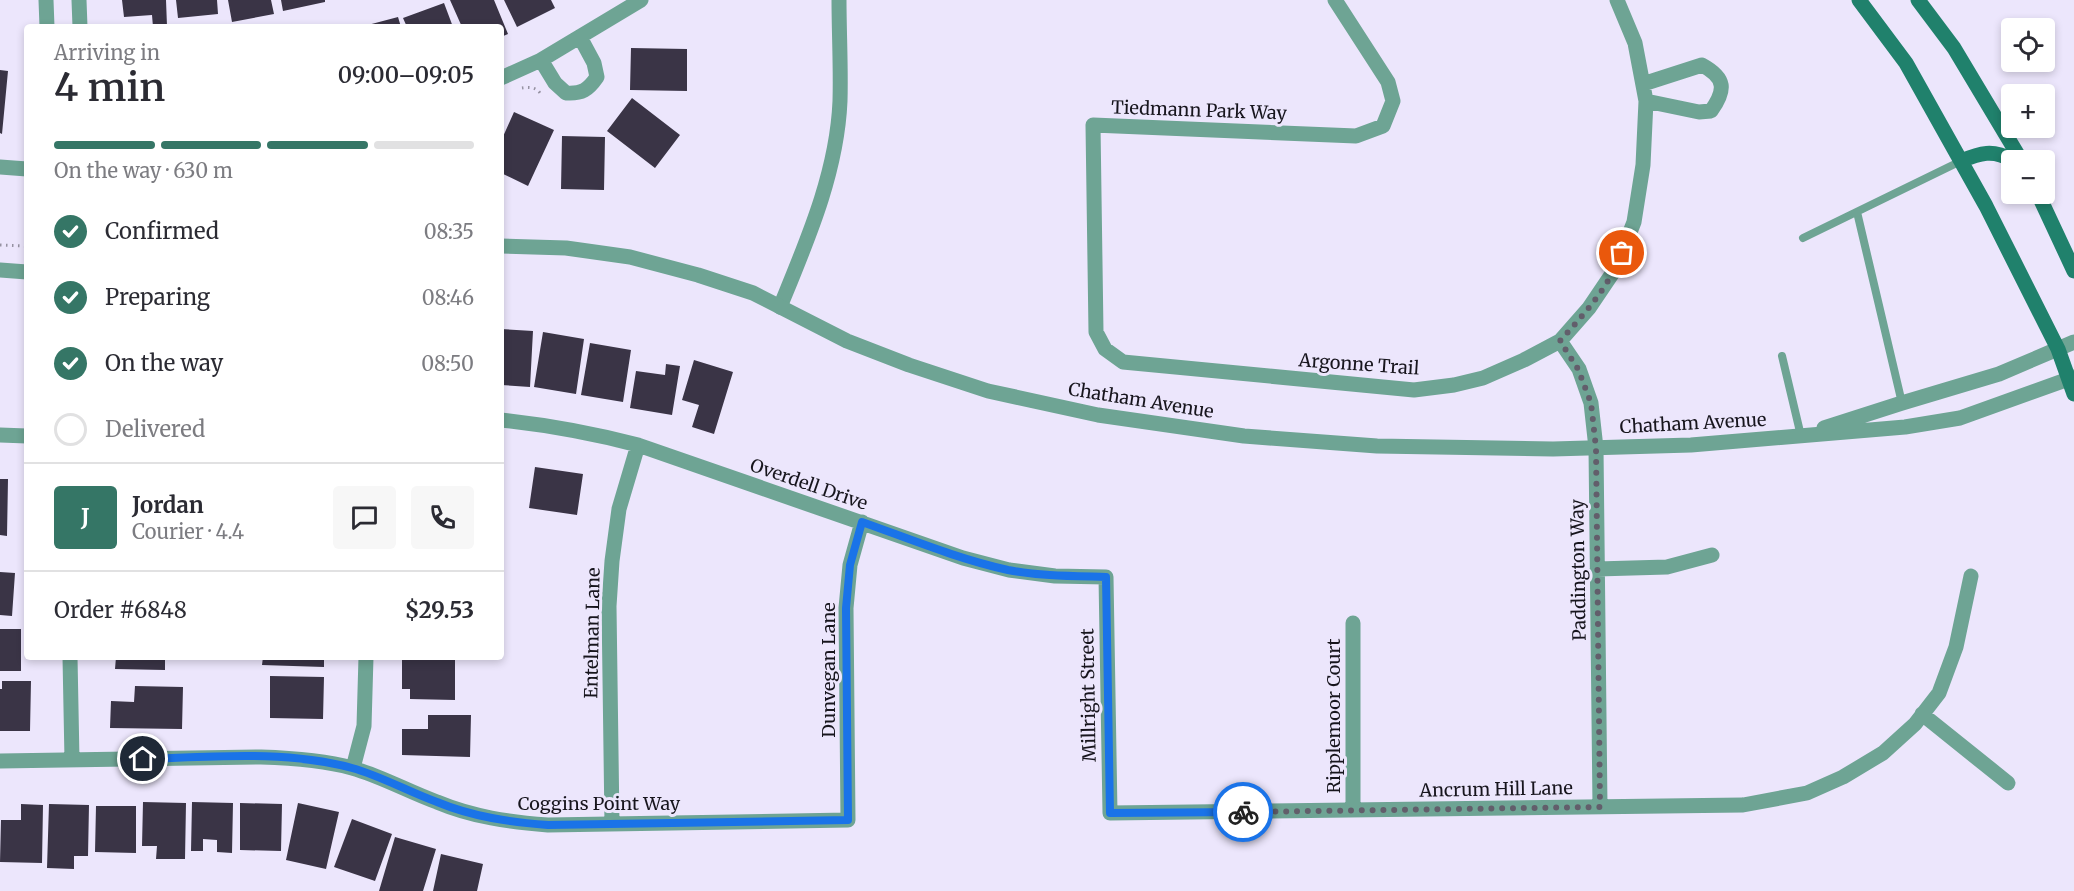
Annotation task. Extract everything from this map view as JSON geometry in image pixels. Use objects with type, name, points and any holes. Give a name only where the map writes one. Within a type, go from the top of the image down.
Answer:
[{"type":"main road","points":[[1859,0],[1906,63],[1961,160],[2058,349],[2071,378],[2074,394]]},
{"type":"main road","points":[[1918,0],[1954,48],[2015,150]]},
{"type":"main road","points":[[1961,160],[1980,153],[2001,156]]},
{"type":"main road","points":[[2043,204],[2074,271]]},
{"type":"street","points":[[46,0],[47,24]]},
{"type":"street","points":[[79,0],[80,24]]},
{"type":"street","points":[[504,77],[541,60],[641,0]]},
{"type":"street","points":[[780,307],[816,219],[831,160],[840,103],[839,0]]},
{"type":"street","name":"Tiedmann Park Way","points":[[1105,349],[1096,332],[1093,125],[1356,136],[1383,126],[1393,101],[1388,82],[1335,0]]},
{"type":"street","name":"Argonne Trail","points":[[1105,349],[1123,362],[1414,390],[1454,385],[1484,378],[1560,341],[1589,308],[1616,268],[1634,222],[1643,165],[1646,101],[1635,43],[1617,0]]},
{"type":"street","points":[[541,60],[555,83],[566,93],[580,94],[590,88],[597,77],[594,63],[580,37]]},
{"type":"street","points":[[1643,84],[1702,64],[1713,71],[1721,84],[1721,97],[1711,111],[1699,112],[1646,101]]},
{"type":"street","points":[[0,167],[24,169]]},
{"type":"street","name":"Chatham Avenue","points":[[504,246],[566,248],[630,257],[698,275],[753,293],[847,341],[988,392],[1098,415],[1244,436],[1377,446],[1596,448],[1690,445],[1905,428],[1960,418],[2071,378]]},
{"type":"street","points":[[0,270],[24,272]]},
{"type":"street","name":"Paddington Way","points":[[1560,341],[1578,369],[1591,403],[1596,448],[1600,807]]},
{"type":"street","name":"Chatham Avenue","points":[[1801,436],[1999,374],[2074,342]]},
{"type":"street","name":"Overdell Drive","points":[[504,420],[582,431],[638,445],[963,558],[1009,570],[1055,576],[1106,577]]},
{"type":"street","points":[[0,435],[24,436]]},
{"type":"street","name":"Entelman Lane","points":[[612,824],[609,606],[612,561],[619,509],[638,445]]},
{"type":"street","name":"Dunvegan Lane","points":[[848,820],[846,608],[850,565],[862,522]]},
{"type":"street","points":[[1597,569],[1667,567],[1712,555]]},
{"type":"street","name":"Ancrum Hill Lane","points":[[1110,813],[1743,805],[1806,793],[1843,777],[1883,753],[1915,724],[1939,693],[1956,647],[1971,576]]},
{"type":"street","name":"Millright Street","points":[[1106,577],[1110,813]]},
{"type":"street","name":"Ripplemoor Court","points":[[1353,622],[1353,810]]},
{"type":"street","points":[[70,660],[72,760]]},
{"type":"street","points":[[353,768],[364,726],[367,699],[366,660]]},
{"type":"street","points":[[1922,714],[2008,783]]},
{"type":"street","name":"Coggins Point Way","points":[[0,761],[261,757],[302,759],[353,768],[439,803],[479,816],[510,822],[548,825],[848,820]]},
{"type":"lane","points":[[1803,238],[1961,160]]},
{"type":"lane","points":[[1857,212],[1902,403]]},
{"type":"lane","points":[[1782,356],[1801,436]]},
{"type":"path","points":[[521,88],[529,87],[542,94],[555,83]]},
{"type":"path","points":[[0,245],[24,246]]},
{"type":"building","points":[[122,0],[166,0],[167,24],[153,24],[152,15],[124,17]]},
{"type":"building","points":[[176,0],[217,0],[218,14],[178,18]]},
{"type":"building","points":[[228,0],[271,0],[274,14],[232,22]]},
{"type":"building","points":[[281,0],[325,0],[325,2],[283,11]]},
{"type":"building","points":[[450,0],[494,0],[504,24],[461,24]]},
{"type":"building","points":[[504,0],[551,0],[555,8],[517,27]]},
{"type":"building","points":[[444,3],[452,24],[406,24],[403,18]]},
{"type":"building","points":[[398,17],[400,24],[372,24]]},
{"type":"building","points":[[504,24],[508,34],[504,36]]},
{"type":"building","points":[[631,48],[687,49],[687,91],[630,90]]},
{"type":"building","points":[[0,70],[8,71],[2,134],[0,133]]},
{"type":"building","points":[[632,98],[680,135],[655,168],[607,131]]},
{"type":"building","points":[[514,112],[554,130],[528,186],[504,174],[504,134]]},
{"type":"building","points":[[562,136],[605,137],[604,190],[561,189]]},
{"type":"building","points":[[504,329],[533,331],[530,387],[504,385]]},
{"type":"building","points":[[543,332],[584,339],[576,394],[534,387]]},
{"type":"building","points":[[590,343],[631,350],[623,402],[581,395]]},
{"type":"building","points":[[694,360],[733,372],[714,434],[692,427],[699,405],[682,400]]},
{"type":"building","points":[[666,364],[680,366],[672,415],[630,408],[636,371],[665,375]]},
{"type":"building","points":[[535,467],[583,474],[577,515],[529,508]]},
{"type":"building","points":[[0,479],[8,479],[7,536],[0,535]]},
{"type":"building","points":[[0,572],[15,573],[12,616],[0,615]]},
{"type":"building","points":[[0,629],[21,629],[21,671],[0,671]]},
{"type":"building","points":[[116,660],[165,660],[165,670],[115,669]]},
{"type":"building","points":[[263,660],[324,660],[324,667],[262,665]]},
{"type":"building","points":[[402,660],[455,660],[455,700],[410,699],[410,689],[402,689]]},
{"type":"building","points":[[270,676],[324,677],[323,719],[270,718]]},
{"type":"building","points":[[2,681],[31,681],[30,731],[0,731]]},
{"type":"building","points":[[135,686],[183,687],[182,729],[110,728],[111,701],[134,702]]},
{"type":"building","points":[[428,715],[471,715],[470,757],[402,755],[402,729],[428,729]]},
{"type":"building","points":[[143,802],[186,803],[185,859],[156,859],[157,846],[142,846]]},
{"type":"building","points":[[192,802],[233,803],[232,853],[217,852],[217,840],[203,839],[203,851],[191,851]]},
{"type":"building","points":[[240,803],[282,804],[281,851],[240,850]]},
{"type":"building","points":[[298,803],[339,812],[326,869],[286,860]]},
{"type":"building","points":[[21,804],[43,805],[42,863],[0,862],[1,820],[21,820]]},
{"type":"building","points":[[49,804],[89,805],[88,856],[74,856],[74,869],[47,868]]},
{"type":"building","points":[[96,806],[136,806],[136,853],[95,852]]},
{"type":"building","points":[[352,819],[392,834],[375,881],[334,867]]},
{"type":"building","points":[[395,837],[436,849],[423,891],[379,891]]},
{"type":"building","points":[[441,854],[483,864],[477,891],[433,891]]},
{"type":"way so far","points":[[1243,812],[1600,807],[1596,448],[1591,403],[1578,369],[1560,341],[1589,308],[1616,268],[1622,253]]},
{"type":"route","points":[[143,759],[261,757],[302,759],[353,768],[439,803],[479,816],[510,822],[548,825],[848,820],[846,608],[850,565],[862,522],[963,558],[1009,570],[1055,576],[1106,577],[1110,813],[1243,812]]}]
